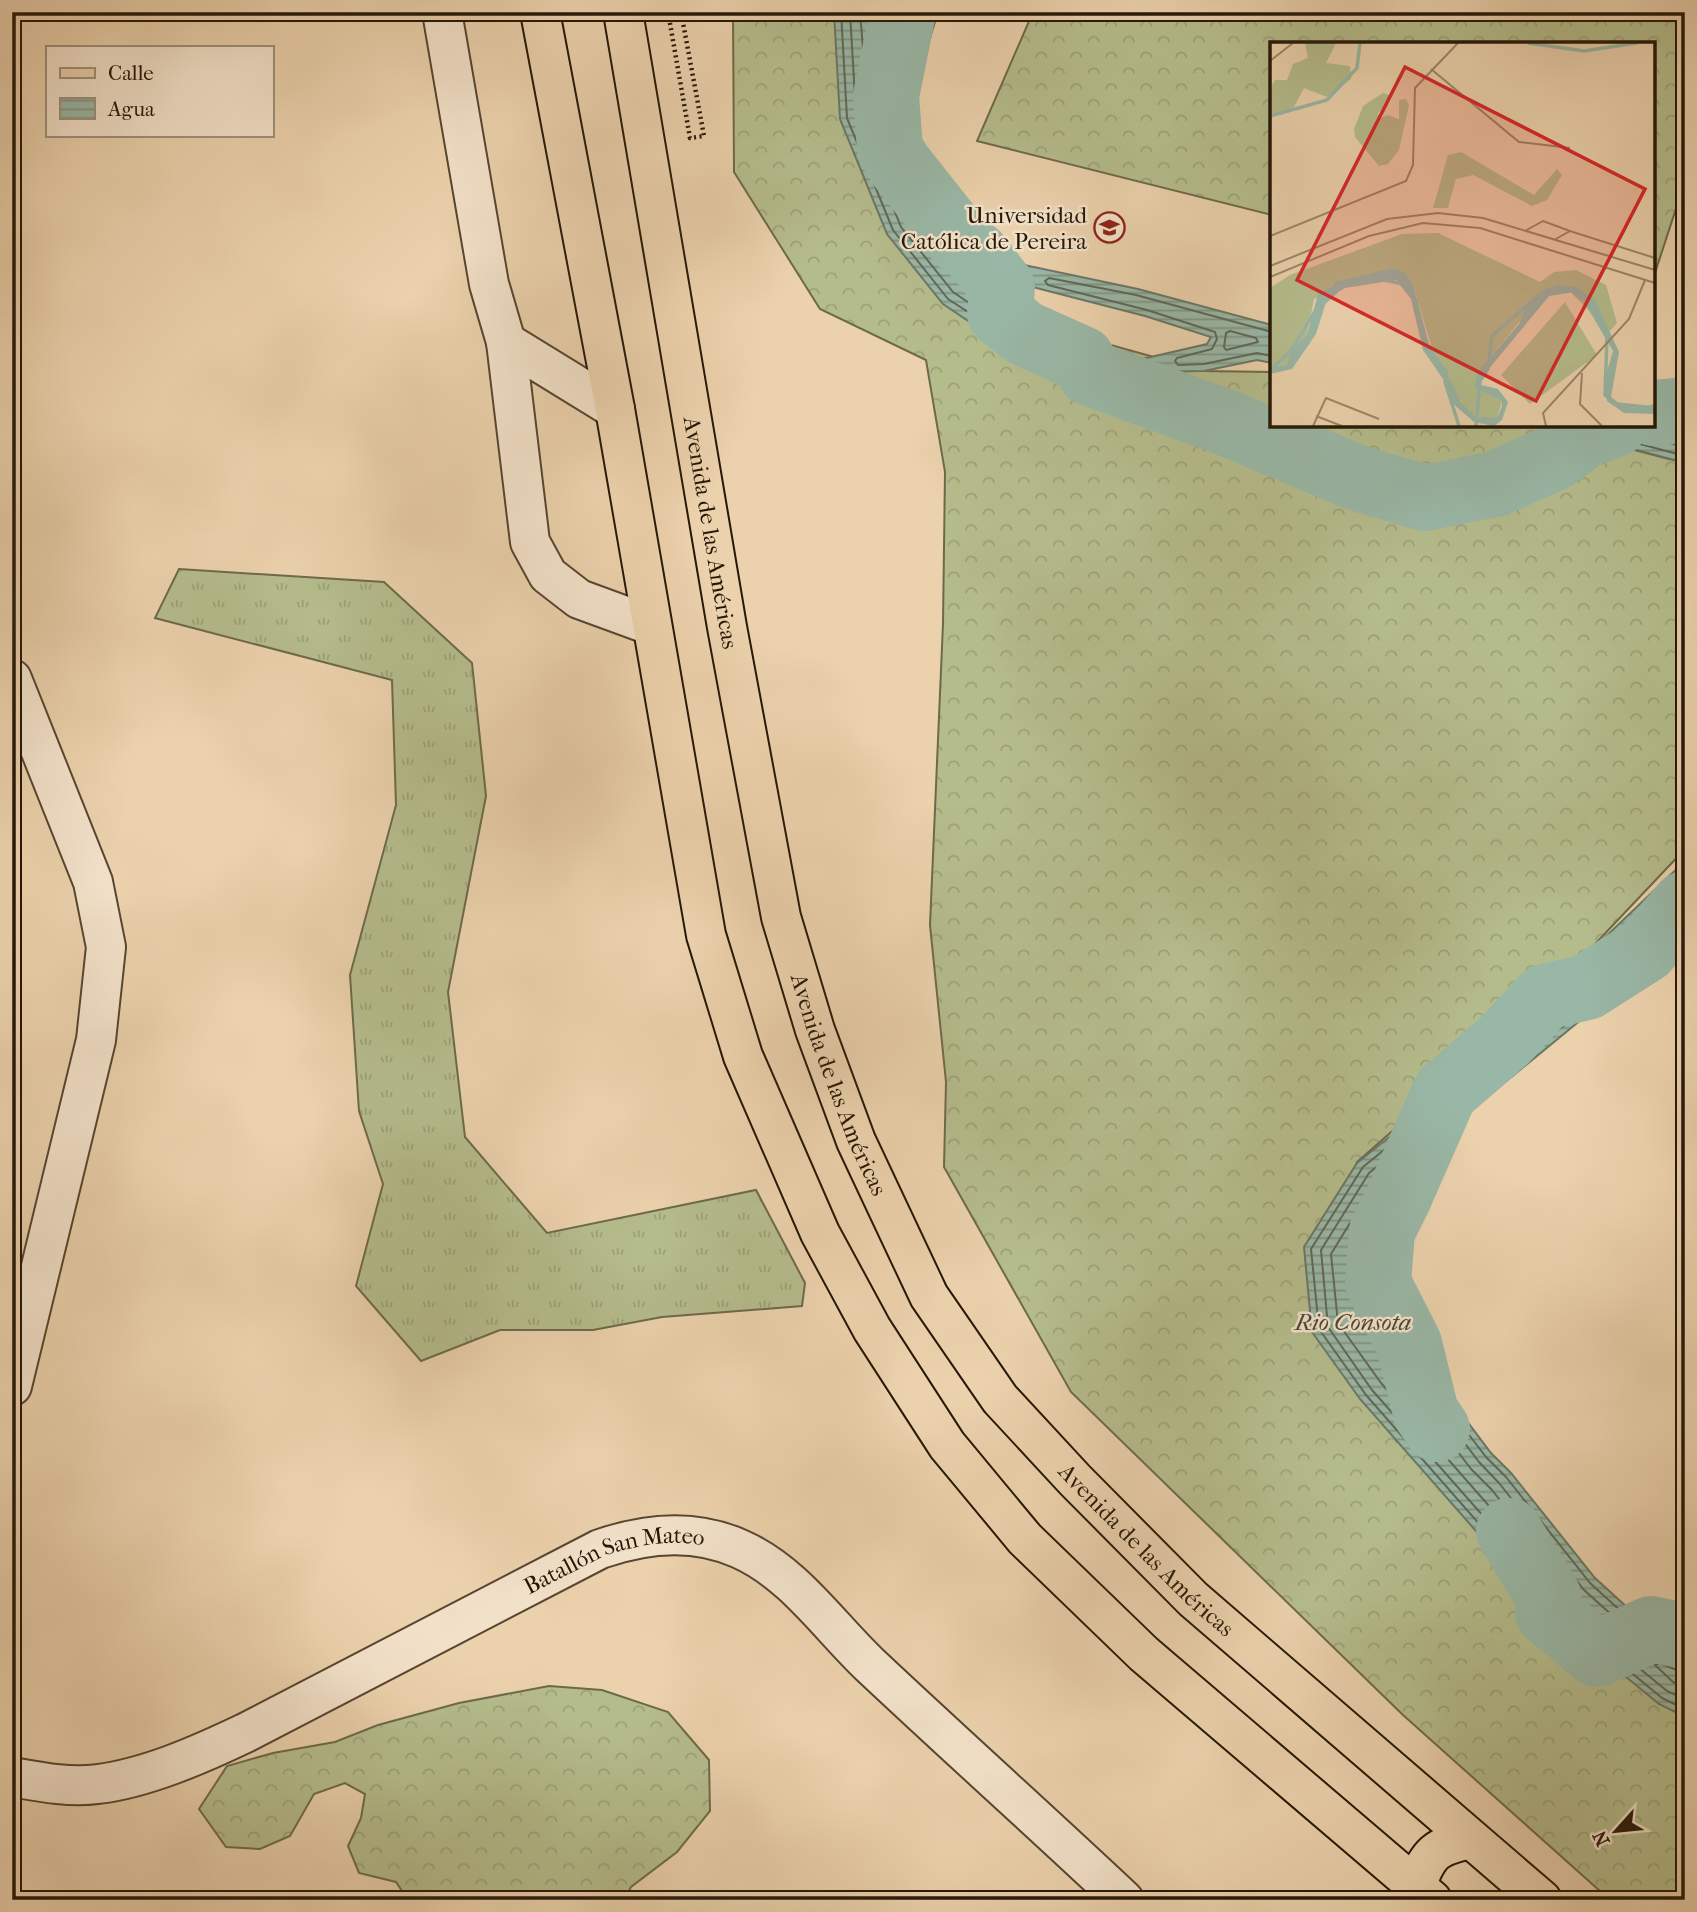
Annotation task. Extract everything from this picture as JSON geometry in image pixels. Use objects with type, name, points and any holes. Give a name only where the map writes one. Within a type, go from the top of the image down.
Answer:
[{"type":"main road","points":[[540,12],[615,409],[650,625],[706,935],[743,1056],[820,1233],[872,1329],[947,1445],[1025,1539],[1144,1654],[1424,1893]]},
{"type":"main road","name":"Avenida de las Américas","points":[[623,12],[727,627],[781,917],[815,1030],[856,1141],[929,1296],[1000,1399],[1075,1480],[1193,1599],[1542,1900]]},
{"type":"main road","points":[[1424,1893],[1425,1861],[1440,1848],[1470,1839]]},
{"type":"lane","points":[[442,12],[489,284],[506,342],[530,542],[548,575],[579,599],[650,625]]},
{"type":"lane","points":[[506,342],[615,409]]},
{"type":"lane","points":[[12,679],[93,881],[106,947],[96,1040],[12,1386]]},
{"type":"lane","name":"Batallón San Mateo","points":[[12,1777],[38,1782],[98,1784],[174,1763],[210,1750],[600,1549],[646,1536],[694,1535],[741,1549],[783,1576],[881,1676],[1124,1900]]},
{"type":"path","points":[[668,12],[690,138],[704,136],[681,12]]},
{"type":"green space","points":[[733,12],[938,12],[877,209],[1000,314],[1204,371],[1270,372],[1270,427],[1546,427],[1669,459],[1685,460],[1685,849],[1545,997],[1357,1162],[1312,1332],[1685,1696],[1685,1900],[1610,1900],[1403,1715],[1071,1392],[944,1167],[946,1082],[930,925],[943,624],[945,472],[926,360],[820,309],[734,172]]},
{"type":"green space","points":[[1033,12],[1678,12],[1685,15],[1685,181],[1655,273],[1655,42],[1270,42],[1270,214],[977,141]]},
{"type":"green space","points":[[179,569],[384,582],[472,663],[486,796],[448,992],[465,1137],[547,1233],[756,1190],[805,1283],[802,1306],[662,1317],[593,1330],[500,1330],[421,1361],[356,1286],[383,1184],[359,1111],[350,975],[396,805],[392,680],[155,618]]},
{"type":"green space","points":[[549,1686],[602,1690],[668,1712],[709,1760],[710,1811],[677,1852],[631,1887],[624,1900],[408,1900],[396,1882],[359,1873],[348,1846],[361,1818],[365,1794],[345,1783],[314,1794],[290,1836],[260,1849],[226,1847],[199,1809],[227,1766],[273,1753],[335,1742],[378,1725],[459,1703]]},
{"type":"water","points":[[834,12],[919,12],[901,30],[886,96],[890,149],[960,241],[977,255],[1138,289],[1270,324],[1270,363],[1257,360],[1204,371],[1090,373],[1013,351],[943,304],[887,234],[840,119]],"holes":[[[1021,284],[1145,316],[1211,337],[1207,344],[1129,362],[1082,359],[1024,333],[1000,314],[994,292],[1002,287]]]},
{"type":"water","points":[[1655,415],[1685,420],[1685,463],[1550,427],[1655,427]]},
{"type":"water","name":"Rio Consota","points":[[1685,861],[1685,940],[1657,967],[1582,1019],[1453,1125],[1398,1199],[1382,1230],[1379,1283],[1409,1344],[1491,1453],[1511,1473],[1595,1578],[1651,1629],[1685,1646],[1685,1717],[1659,1704],[1548,1613],[1360,1399],[1312,1332],[1304,1247],[1357,1163],[1505,1040],[1579,962]]},
{"type":"waterway","points":[[903,12],[886,96],[890,149],[960,241],[977,255],[1002,287],[1000,314],[1024,333],[1082,359],[1090,373],[1227,423],[1357,478],[1425,498],[1495,484],[1554,458],[1583,436],[1608,427]]},
{"type":"waterway","points":[[1655,413],[1685,410]]},
{"type":"waterway","points":[[1437,1429],[1426,1413],[1409,1344],[1378,1283],[1382,1231],[1445,1092],[1505,1040],[1545,997],[1587,987],[1645,950],[1685,904]]},
{"type":"waterway","points":[[1509,1531],[1548,1596],[1548,1613],[1597,1654],[1651,1629],[1685,1636]]},
{"type":"place","name":"Universidad Católica de Pereira","points":[[1110,228]]}]
